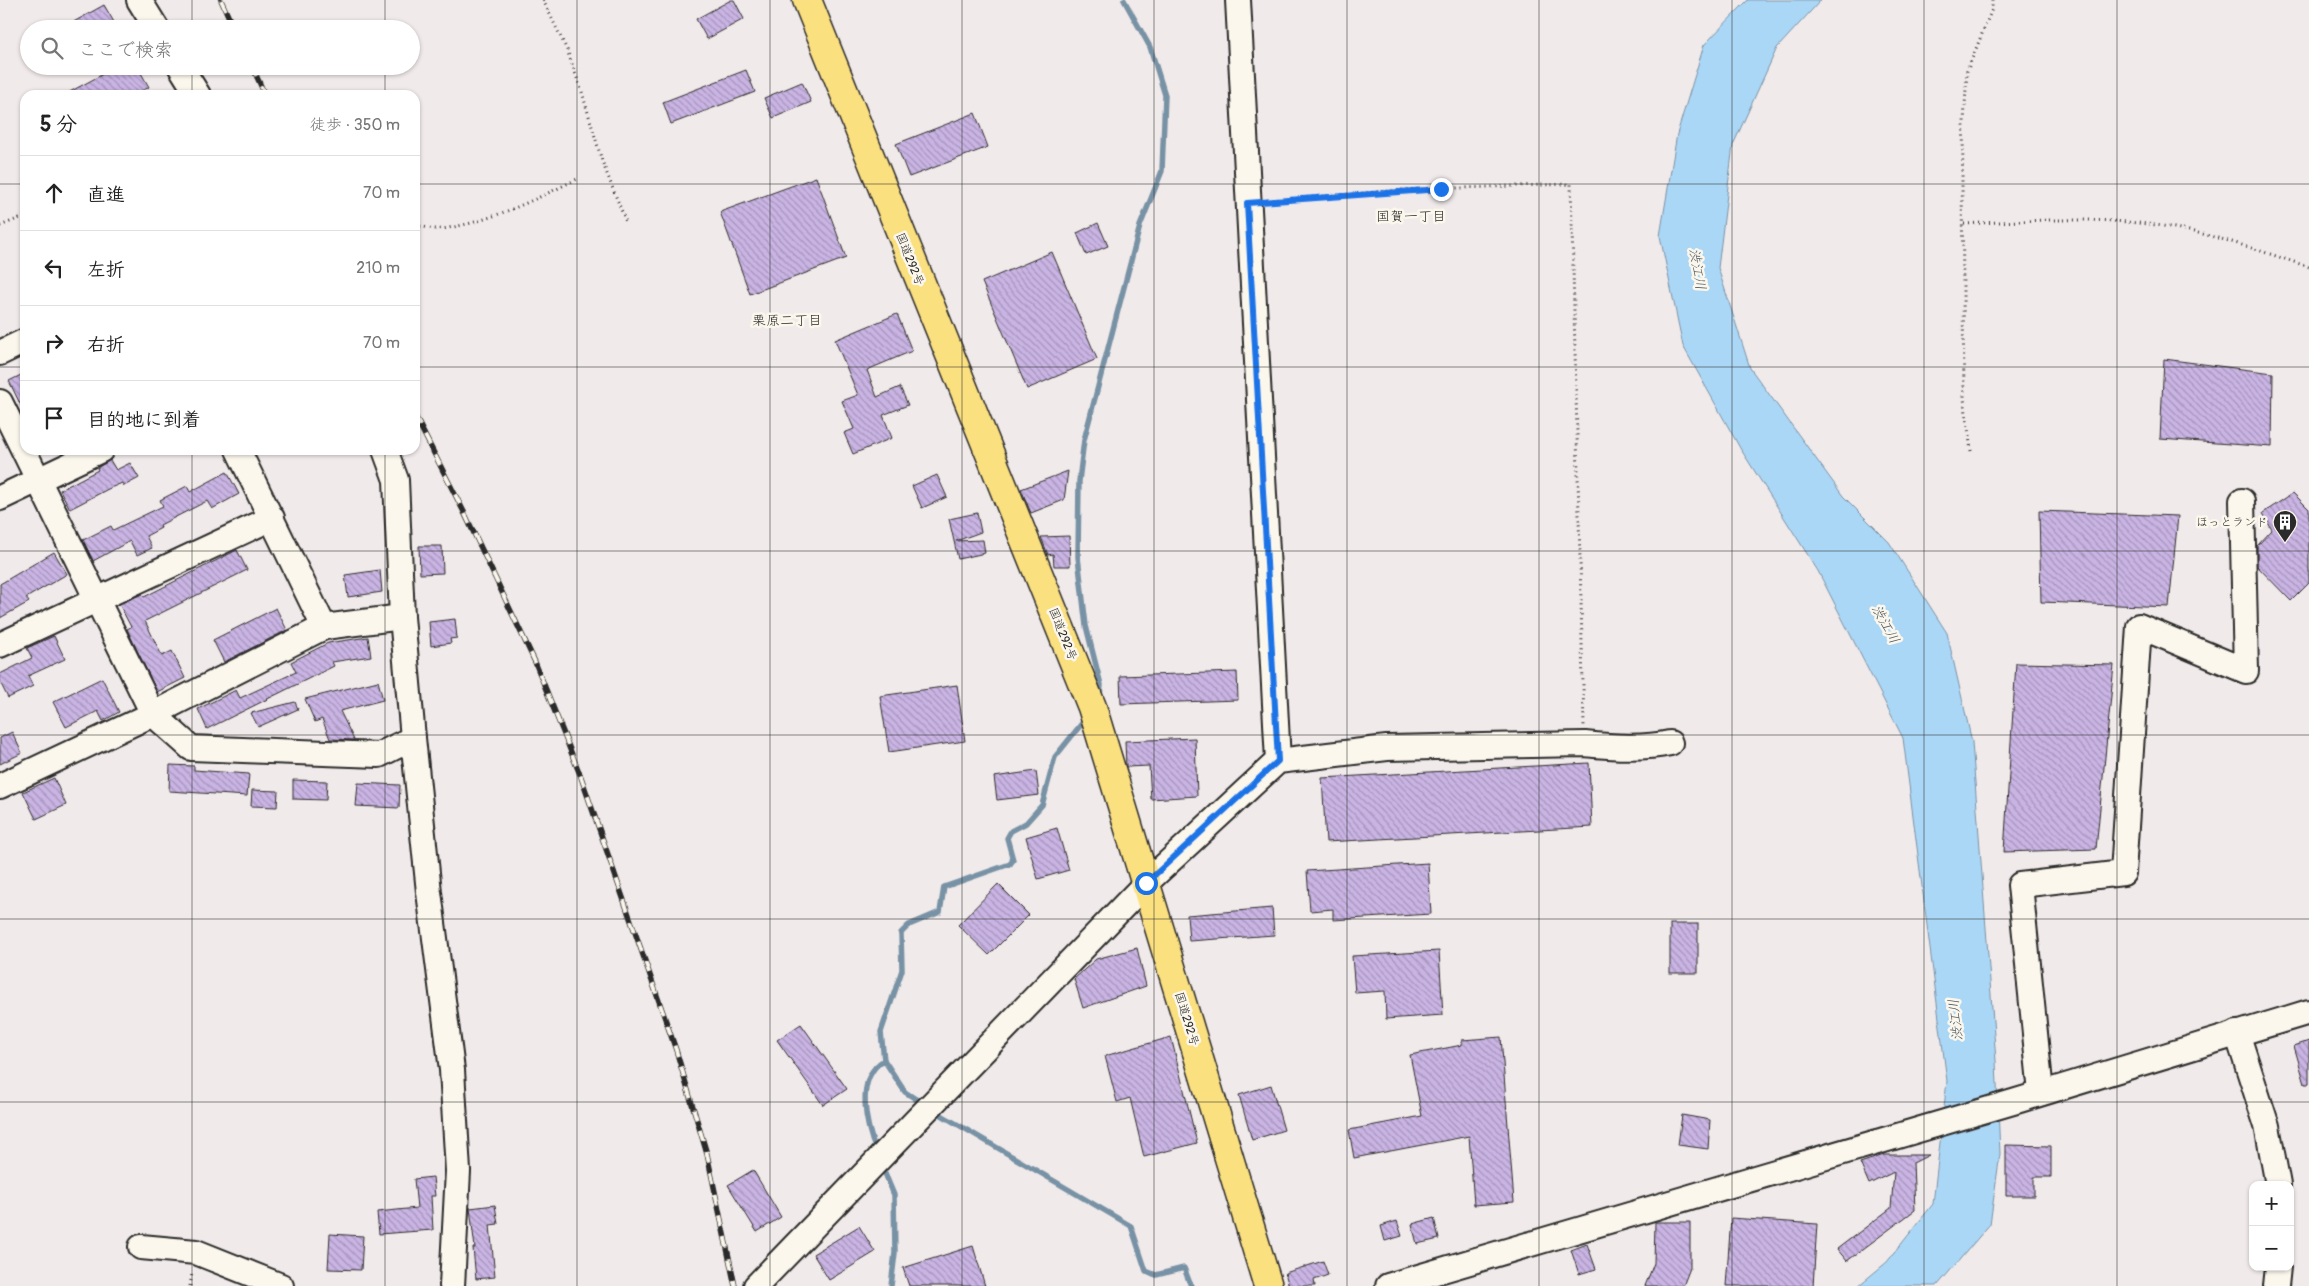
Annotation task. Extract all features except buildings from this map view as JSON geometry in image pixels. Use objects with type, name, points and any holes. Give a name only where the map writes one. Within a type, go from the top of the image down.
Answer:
[{"type":"highway","name":"国道292号","points":[[807,0],[1092,707],[1268,1286]]},
{"type":"street","points":[[139,0],[151,20]]},
{"type":"street","points":[[1238,0],[1247,203],[1278,761]]},
{"type":"street","points":[[186,75],[195,90]]},
{"type":"street","points":[[0,353],[20,343]]},
{"type":"street","points":[[0,402],[20,444]]},
{"type":"street","points":[[25,455],[153,714],[192,748],[379,755],[413,738]]},
{"type":"street","points":[[0,498],[90,455]]},
{"type":"street","points":[[240,455],[324,627]]},
{"type":"street","points":[[386,455],[396,480],[402,617],[413,738],[429,892],[452,1070],[458,1171],[452,1286]]},
{"type":"street","points":[[2041,1093],[2020,885],[2123,873],[2139,626],[2246,670],[2242,501]]},
{"type":"street","points":[[0,645],[272,518]]},
{"type":"street","points":[[0,786],[153,714],[324,627],[402,617]]},
{"type":"street","points":[[756,1286],[1146,883],[1278,761],[1387,748],[1584,744],[1659,746],[1670,743]]},
{"type":"street","points":[[1388,1286],[2013,1102],[2309,1012]]},
{"type":"street","points":[[2237,1033],[2267,1126],[2277,1181]]},
{"type":"street","points":[[141,1248],[196,1252],[281,1286]]},
{"type":"street","points":[[2276,1286],[2278,1271]]},
{"type":"path","points":[[543,0],[567,50],[582,92],[602,161],[626,222]]},
{"type":"path","points":[[1971,451],[1964,398],[1964,224],[1962,178],[1967,71],[1992,9],[1992,0]]},
{"type":"path","points":[[420,227],[439,229],[477,222],[538,198],[577,179]]},
{"type":"path","points":[[1247,203],[1404,190],[1571,184],[1584,744]]},
{"type":"path","points":[[0,226],[20,218]]},
{"type":"path","points":[[1964,224],[2051,218],[2092,219],[2170,228],[2239,245],[2309,267]]},
{"type":"water","name":"渋江川","points":[[1748,0],[1821,0],[1777,48],[1733,145],[1718,268],[1750,368],[1843,496],[1889,542],[1947,633],[1972,742],[1996,1061],[2000,1154],[1990,1224],[1937,1286],[1858,1286],[1887,1262],[1933,1204],[1947,1081],[1903,738],[1818,571],[1740,448],[1683,346],[1660,236],[1677,134],[1704,45]]},
{"type":"waterway","points":[[1100,697],[1101,685],[1086,626],[1078,557],[1079,481],[1084,440],[1140,226],[1162,171],[1165,95],[1150,47],[1124,0]]},
{"type":"waterway","points":[[925,1105],[905,1092],[884,1060],[881,1032],[902,970],[901,933],[909,925],[940,912],[944,887],[1010,864],[1013,860],[1007,838],[1011,831],[1026,823],[1042,805],[1055,757],[1087,717]]},
{"type":"waterway","points":[[877,1153],[869,1130],[865,1103],[869,1078],[875,1068],[884,1060]]},
{"type":"waterway","points":[[933,1110],[1131,1226],[1146,1271],[1156,1275],[1184,1268],[1191,1286]]},
{"type":"waterway","points":[[882,1166],[894,1195],[895,1253],[891,1286]]},
{"type":"railway","points":[[221,0],[230,20]]},
{"type":"railway","points":[[256,75],[263,90]]},
{"type":"railway","points":[[420,426],[464,512],[535,662],[581,777],[676,1050],[707,1154],[735,1286]]},
{"type":"place","name":"ほっとランド","points":[[2285,543]]},
{"type":"district","name":"国賀一丁目","points":[[1411,216]]},
{"type":"district","name":"栗原二丁目","points":[[787,320]]},
{"type":"route","points":[[1146,883],[1278,761],[1247,203],[1404,190],[1441,189]]}]
